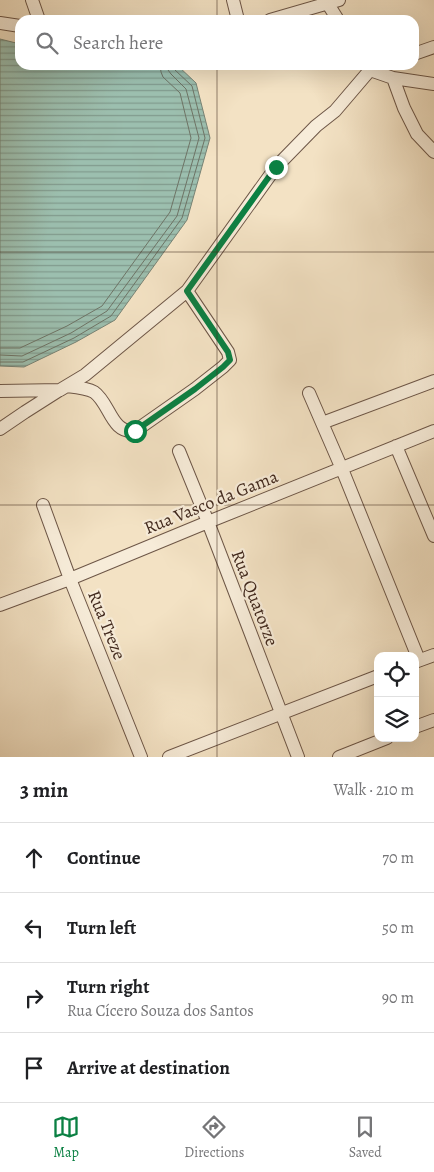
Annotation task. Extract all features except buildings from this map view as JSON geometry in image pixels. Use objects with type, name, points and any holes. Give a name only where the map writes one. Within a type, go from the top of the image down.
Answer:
[{"type":"street","points":[[32,0],[37,15]]},
{"type":"street","points":[[233,0],[237,15]]},
{"type":"street","points":[[286,15],[331,1],[336,15]]},
{"type":"street","points":[[0,23],[15,25]]},
{"type":"street","points":[[419,52],[434,47]]},
{"type":"street","points":[[0,429],[85,375],[187,291],[276,167],[316,126],[334,111],[366,70]]},
{"type":"street","points":[[375,70],[393,78],[434,84]]},
{"type":"street","points":[[393,78],[404,108],[417,134],[434,152]]},
{"type":"street","points":[[0,391],[64,388],[90,390],[100,397],[116,424],[128,432],[135,431],[195,389],[230,360],[230,356],[187,291]]},
{"type":"street","points":[[322,423],[434,380]]},
{"type":"street","points":[[309,393],[342,469],[413,652]]},
{"type":"street","name":"Rua Vasco da Gama","points":[[0,605],[70,579],[434,431]]},
{"type":"street","points":[[396,446],[434,536]]},
{"type":"street","name":"Rua Quatorze","points":[[179,451],[298,757]]},
{"type":"street","name":"Rua Treze","points":[[43,505],[70,579],[141,757]]},
{"type":"street","points":[[419,660],[434,654]]},
{"type":"street","points":[[169,757],[374,678]]},
{"type":"street","points":[[419,726],[434,720]]},
{"type":"street","points":[[339,757],[377,742]]},
{"type":"water","points":[[0,39],[15,43],[15,70],[182,70],[196,83],[210,138],[187,220],[115,320],[76,342],[24,367],[0,366]]},
{"type":"route","points":[[135,431],[195,389],[230,360],[228,352],[187,291],[276,167]]}]
